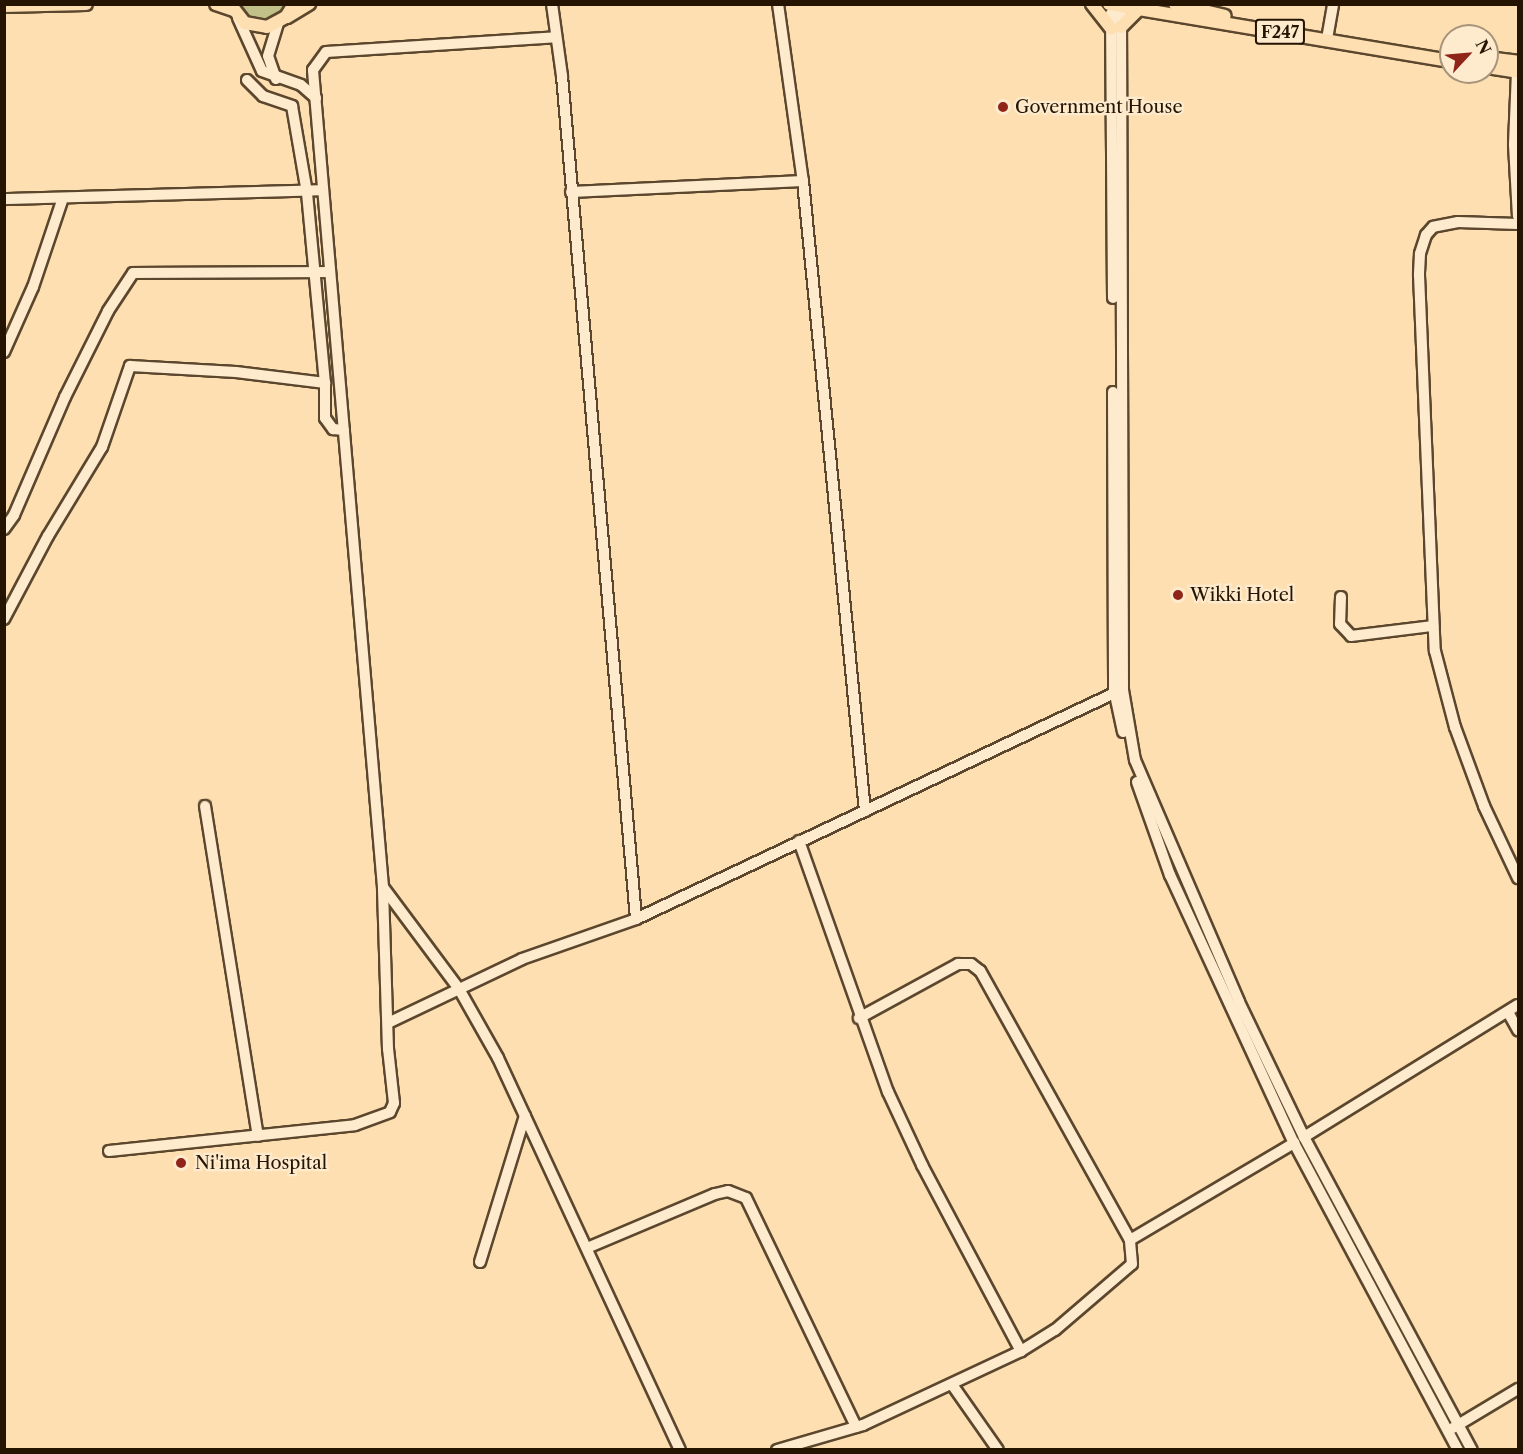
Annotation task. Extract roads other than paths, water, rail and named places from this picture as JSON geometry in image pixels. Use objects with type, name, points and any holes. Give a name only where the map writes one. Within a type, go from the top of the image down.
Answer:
[{"type":"main road","points":[[4,6],[86,4]]},
{"type":"main road","points":[[216,4],[233,10],[256,27],[282,21],[309,4]]},
{"type":"main road","points":[[282,21],[294,4]]},
{"type":"main road","points":[[1092,4],[1116,28],[1139,9]]},
{"type":"main road","name":"F247","points":[[1175,4],[1327,39],[1439,53]]},
{"type":"main road","name":"F247","points":[[1115,5],[1439,59]]},
{"type":"main road","points":[[1499,62],[1518,68]]},
{"type":"main road","points":[[1499,67],[1518,68]]},
{"type":"street","points":[[552,4],[572,192],[636,919]]},
{"type":"street","points":[[778,4],[803,181],[865,811]]},
{"type":"street","points":[[1327,39],[1333,4]]},
{"type":"street","points":[[1115,5],[1111,14],[1116,28],[1119,690],[1127,756],[1170,875],[1294,1143],[1458,1449]]},
{"type":"street","points":[[233,10],[262,71],[276,79],[302,85],[316,98]]},
{"type":"street","points":[[276,79],[268,56],[282,21]]},
{"type":"street","points":[[109,1151],[355,1125],[390,1112],[396,1088],[388,1048],[390,1022],[383,887],[313,70],[326,52],[556,37]]},
{"type":"street","points":[[1518,68],[1514,165],[1518,216]]},
{"type":"street","points":[[247,80],[262,96],[292,106],[307,193],[325,383],[325,418],[333,429],[344,430]]},
{"type":"street","points":[[572,192],[803,181]]},
{"type":"street","points":[[4,199],[307,193],[323,190]]},
{"type":"street","points":[[4,352],[33,287],[63,198]]},
{"type":"street","points":[[1518,224],[1442,223],[1426,235],[1420,254],[1433,626],[1442,688],[1484,806],[1518,878]]},
{"type":"street","points":[[4,529],[108,311],[133,273],[313,274],[330,272]]},
{"type":"street","points":[[4,619],[48,536],[102,447],[130,366],[236,372],[325,383]]},
{"type":"street","points":[[1341,597],[1340,624],[1352,636],[1433,626]]},
{"type":"street","points":[[390,1022],[522,959],[636,919],[1119,690]]},
{"type":"street","points":[[1119,690],[1140,774],[1239,1002],[1304,1137],[1472,1449]]},
{"type":"street","points":[[205,806],[258,1136]]},
{"type":"street","points":[[799,842],[859,1018],[922,1165],[1021,1351]]},
{"type":"street","points":[[383,887],[459,988],[525,1116],[680,1449]]},
{"type":"street","points":[[777,1449],[856,1427],[953,1386],[1021,1351],[1055,1330],[1132,1264],[1130,1240],[980,971],[971,964],[958,964],[859,1018]]},
{"type":"street","points":[[1304,1137],[1518,1005]]},
{"type":"street","points":[[1508,1012],[1518,1030]]},
{"type":"street","points":[[480,1262],[525,1116]]},
{"type":"street","points":[[1130,1240],[1294,1143]]},
{"type":"street","points":[[587,1248],[715,1194],[728,1191],[746,1198],[856,1427]]},
{"type":"street","points":[[953,1386],[998,1449]]},
{"type":"street","points":[[1448,1431],[1518,1389]]},
{"type":"place","name":"Government House","points":[[1003,107]]},
{"type":"place","name":"Wikki Hotel","points":[[1178,595]]},
{"type":"place","name":"Ni'ima Hospital","points":[[181,1163]]}]
